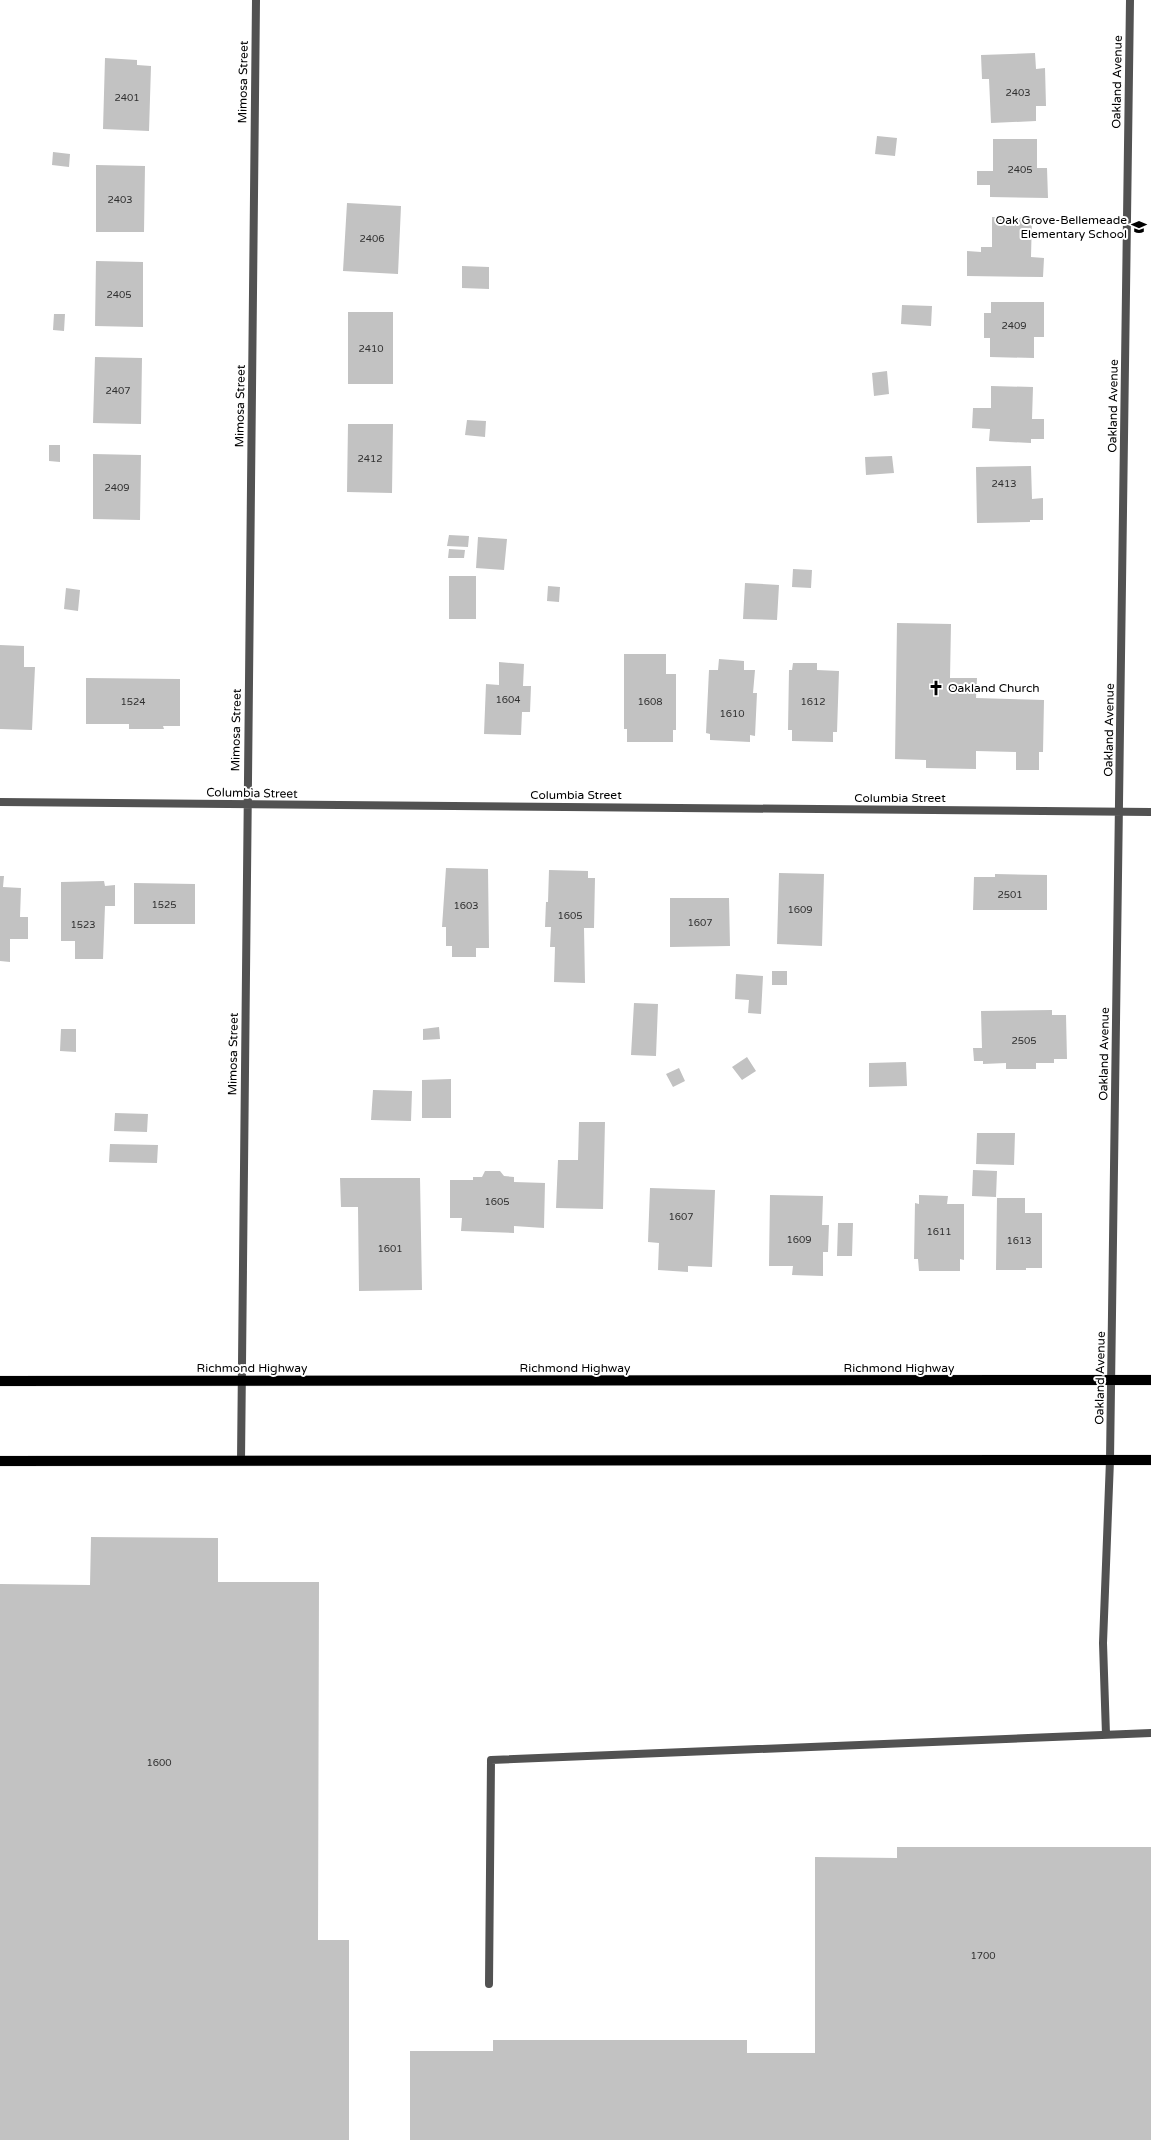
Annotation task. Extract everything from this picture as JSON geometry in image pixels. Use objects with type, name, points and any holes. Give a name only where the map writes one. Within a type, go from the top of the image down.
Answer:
[{"type":"main road","name":"Richmond Highway","points":[[0,1381],[1151,1380]]},
{"type":"main road","points":[[0,1461],[1151,1460]]},
{"type":"street","name":"Mimosa Street","points":[[241,1461],[256,0]]},
{"type":"street","name":"Oakland Avenue","points":[[1106,1735],[1102,1643],[1112,1380],[1130,0]]},
{"type":"street","name":"Columbia Street","points":[[0,802],[1151,812]]},
{"type":"street","points":[[489,1984],[491,1760],[1151,1733]]},
{"type":"building","points":[[1035,53],[1036,69],[1045,68],[1046,106],[1036,106],[1036,121],[991,123],[989,79],[982,79],[981,55]]},
{"type":"building","points":[[105,58],[137,60],[137,65],[151,66],[149,131],[103,129]]},
{"type":"building","points":[[877,136],[897,138],[895,156],[875,154]]},
{"type":"building","points":[[993,139],[1037,139],[1037,168],[1047,168],[1048,198],[990,197],[990,185],[977,185],[977,171],[993,171]]},
{"type":"building","points":[[53,152],[70,154],[69,167],[52,165]]},
{"type":"building","points":[[96,165],[145,166],[144,232],[96,232]]},
{"type":"building","points":[[347,203],[401,206],[398,274],[343,271]]},
{"type":"building","points":[[992,217],[1032,218],[1031,257],[1044,258],[1043,277],[967,276],[967,251],[981,252],[981,247],[992,247]]},
{"type":"building","points":[[96,261],[143,262],[143,327],[95,326]]},
{"type":"building","points":[[462,266],[489,267],[489,289],[462,288]]},
{"type":"building","points":[[991,302],[1044,302],[1044,337],[1034,337],[1034,358],[990,357],[990,338],[984,338],[984,313],[991,313]]},
{"type":"building","points":[[902,305],[932,306],[931,326],[901,324]]},
{"type":"building","points":[[348,312],[393,312],[393,384],[348,384]]},
{"type":"building","points":[[54,314],[65,314],[64,331],[53,330]]},
{"type":"building","points":[[95,357],[142,358],[141,424],[93,423]]},
{"type":"building","points":[[887,371],[889,394],[874,396],[872,373]]},
{"type":"building","points":[[991,386],[1033,387],[1032,419],[1044,419],[1044,439],[1031,439],[1031,443],[989,441],[990,429],[972,428],[973,408],[991,408]]},
{"type":"building","points":[[467,420],[486,421],[485,437],[465,435]]},
{"type":"building","points":[[348,424],[393,424],[392,493],[347,492]]},
{"type":"building","points":[[49,445],[60,445],[60,462],[49,461]]},
{"type":"building","points":[[93,454],[141,455],[140,520],[93,519]]},
{"type":"building","points":[[892,456],[894,473],[866,475],[865,457]]},
{"type":"building","points":[[1031,466],[1032,499],[1043,498],[1043,520],[1030,520],[1030,522],[977,523],[976,467]]},
{"type":"building","points":[[449,535],[469,536],[468,547],[447,546]]},
{"type":"building","points":[[478,537],[507,539],[504,570],[476,568]]},
{"type":"building","points":[[449,549],[465,550],[464,558],[448,558]]},
{"type":"building","points":[[793,569],[812,570],[811,588],[792,587]]},
{"type":"building","points":[[449,576],[476,576],[476,619],[449,619]]},
{"type":"building","points":[[745,583],[779,585],[777,620],[743,619]]},
{"type":"building","points":[[548,586],[560,587],[559,602],[547,601]]},
{"type":"building","points":[[66,588],[80,590],[78,611],[64,609]]},
{"type":"building","name":"Oakland Church","points":[[897,623],[951,624],[950,678],[977,678],[976,698],[1044,700],[1043,752],[1039,752],[1039,770],[1016,770],[1016,752],[976,751],[976,769],[926,768],[926,760],[895,759]]},
{"type":"building","points":[[0,645],[24,646],[24,667],[35,667],[32,730],[0,729]]},
{"type":"building","points":[[624,654],[666,654],[666,674],[676,674],[676,730],[673,730],[673,742],[627,742],[627,729],[624,729]]},
{"type":"building","points":[[719,659],[744,661],[744,670],[755,670],[753,693],[757,693],[755,736],[750,735],[750,742],[710,740],[710,734],[706,733],[709,670],[718,670]]},
{"type":"building","points":[[499,662],[524,664],[523,686],[531,686],[530,712],[522,712],[521,735],[484,734],[486,684],[499,685]]},
{"type":"building","points":[[793,663],[817,663],[817,670],[839,671],[837,732],[833,732],[833,742],[792,741],[792,730],[788,730],[789,670],[792,670]]},
{"type":"building","points":[[86,678],[180,679],[180,726],[163,726],[164,729],[129,729],[129,724],[86,724]]},
{"type":"building","points":[[446,868],[488,869],[489,948],[476,948],[476,957],[452,957],[452,946],[446,946],[446,927],[442,927]]},
{"type":"building","points":[[549,870],[588,871],[588,878],[595,878],[594,928],[584,928],[585,983],[554,982],[555,947],[550,947],[551,927],[545,927],[546,902],[548,902]]},
{"type":"building","points":[[779,873],[824,874],[822,946],[777,944]]},
{"type":"building","points":[[995,874],[1047,875],[1047,910],[973,910],[974,877],[995,877]]},
{"type":"building","points":[[0,876],[4,876],[3,887],[21,888],[20,917],[28,917],[28,939],[10,939],[10,962],[0,961]]},
{"type":"building","points":[[104,881],[105,886],[115,885],[115,906],[105,906],[103,959],[75,959],[75,941],[61,941],[61,882]]},
{"type":"building","points":[[134,883],[195,884],[195,924],[134,924]]},
{"type":"building","points":[[670,898],[729,898],[730,946],[670,947]]},
{"type":"building","points":[[772,971],[787,971],[787,985],[772,985]]},
{"type":"building","points":[[736,974],[763,976],[761,1014],[748,1013],[749,1000],[735,999]]},
{"type":"building","points":[[634,1003],[658,1004],[656,1056],[631,1055]]},
{"type":"building","points":[[1052,1010],[1052,1015],[1066,1015],[1067,1059],[1054,1059],[1054,1063],[1036,1063],[1036,1069],[1006,1069],[1006,1063],[983,1064],[983,1061],[974,1061],[973,1048],[982,1048],[981,1011]]},
{"type":"building","points":[[439,1027],[440,1039],[423,1040],[423,1029]]},
{"type":"building","points":[[61,1029],[76,1029],[76,1052],[60,1051]]},
{"type":"building","points":[[747,1057],[756,1071],[742,1080],[732,1067]]},
{"type":"building","points":[[906,1062],[907,1086],[869,1087],[869,1063]]},
{"type":"building","points":[[679,1068],[685,1081],[673,1087],[666,1074]]},
{"type":"building","points":[[451,1079],[451,1118],[422,1118],[422,1080]]},
{"type":"building","points":[[373,1090],[412,1091],[411,1121],[371,1120]]},
{"type":"building","points":[[115,1113],[148,1114],[147,1132],[114,1131]]},
{"type":"building","points":[[579,1122],[605,1122],[603,1209],[556,1208],[558,1160],[578,1160]]},
{"type":"building","points":[[977,1133],[1015,1133],[1014,1165],[976,1164]]},
{"type":"building","points":[[110,1144],[158,1145],[157,1163],[109,1162]]},
{"type":"building","points":[[973,1170],[997,1171],[996,1197],[972,1196]]},
{"type":"building","points":[[485,1171],[500,1171],[504,1176],[514,1177],[514,1182],[545,1183],[544,1228],[514,1226],[514,1233],[461,1231],[462,1218],[450,1218],[450,1180],[473,1180],[473,1177],[482,1177]]},
{"type":"building","points":[[340,1178],[420,1178],[422,1290],[359,1291],[358,1207],[341,1207]]},
{"type":"building","points":[[650,1188],[715,1190],[712,1267],[688,1266],[688,1272],[658,1270],[659,1243],[648,1242]]},
{"type":"building","points":[[770,1195],[823,1196],[822,1225],[829,1225],[828,1252],[823,1252],[823,1276],[792,1275],[793,1266],[769,1266]]},
{"type":"building","points":[[919,1195],[948,1196],[947,1204],[964,1204],[964,1260],[960,1259],[960,1271],[919,1271],[918,1259],[914,1259],[915,1203],[919,1204]]},
{"type":"building","points":[[997,1198],[1025,1198],[1025,1213],[1042,1213],[1042,1268],[1026,1268],[1026,1270],[996,1270]]},
{"type":"building","points":[[838,1223],[853,1223],[852,1256],[837,1256]]},
{"type":"building","points":[[91,1537],[218,1538],[218,1582],[319,1582],[318,1940],[349,1940],[349,2140],[0,2140],[0,1584],[90,1585]]},
{"type":"building","points":[[897,1847],[1151,1847],[1151,2140],[410,2140],[410,2051],[493,2051],[493,2040],[747,2040],[747,2053],[815,2053],[815,1857],[897,1858]]},
{"type":"place","name":"Oak Grove-Bellemeade Elementary School","points":[[1139,227]]},
{"type":"place","name":"Oakland Church","points":[[936,688]]}]
